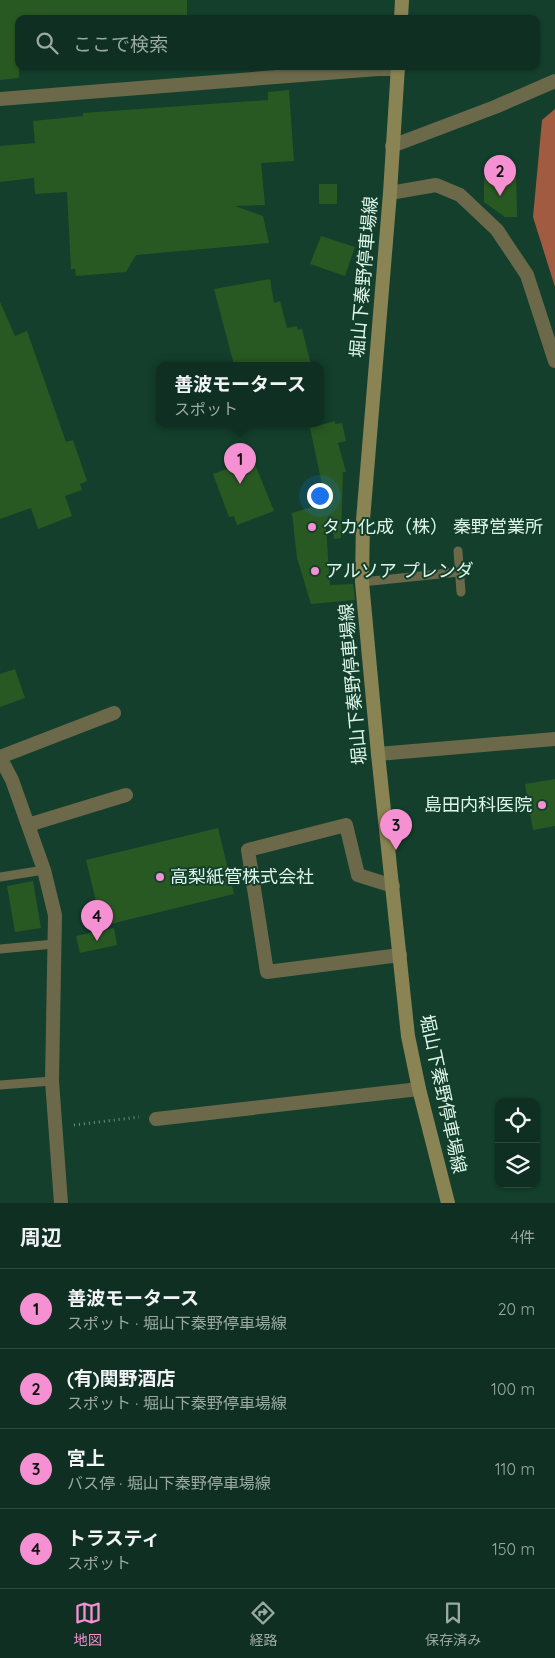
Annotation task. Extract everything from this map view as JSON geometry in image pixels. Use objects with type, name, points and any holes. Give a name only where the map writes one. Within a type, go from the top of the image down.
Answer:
[{"type":"main road","points":[[401,15],[402,0]]},
{"type":"main road","name":"堀山下秦野停車場線","points":[[398,70],[390,193],[363,520],[362,582],[408,1036],[419,1089],[448,1203]]},
{"type":"street","points":[[0,99],[356,70]]},
{"type":"street","points":[[392,146],[495,107],[555,81]]},
{"type":"street","points":[[390,193],[436,184],[460,195],[497,230],[527,275],[555,361]]},
{"type":"street","points":[[61,1203],[52,1080],[55,915],[44,870],[12,780],[0,758],[114,713]]},
{"type":"street","points":[[378,754],[555,738]]},
{"type":"street","points":[[28,825],[126,795]]},
{"type":"street","points":[[392,886],[358,875],[346,825],[248,850],[267,972],[400,955]]},
{"type":"street","points":[[151,1118],[419,1089]]},
{"type":"lane","points":[[458,551],[461,592]]},
{"type":"lane","points":[[362,582],[459,572]]},
{"type":"lane","points":[[0,876],[44,870]]},
{"type":"lane","points":[[0,949],[54,944]]},
{"type":"lane","points":[[0,1085],[52,1080]]},
{"type":"path","points":[[56,1127],[151,1118]]},
{"type":"shaded area","points":[[555,109],[555,287],[533,217],[542,120]]},
{"type":"building","points":[[0,0],[187,0],[187,15],[15,15],[15,70],[19,70],[19,78],[0,80]]},
{"type":"building","points":[[289,90],[294,161],[261,163],[265,205],[235,206],[263,216],[269,243],[136,255],[126,272],[76,276],[75,269],[71,269],[67,192],[35,194],[34,178],[0,182],[0,146],[35,143],[33,121],[83,116],[83,113],[268,100],[268,92]]},
{"type":"building","points":[[503,165],[516,165],[517,217],[505,217],[484,202],[484,177]]},
{"type":"building","points":[[319,184],[337,184],[337,204],[319,204]]},
{"type":"building","points":[[321,236],[355,247],[345,276],[310,264]]},
{"type":"building","points":[[270,279],[274,303],[280,301],[287,328],[297,326],[298,330],[302,329],[310,362],[233,362],[214,289]]},
{"type":"building","points":[[0,302],[15,336],[27,331],[66,442],[73,440],[87,481],[80,484],[82,490],[65,496],[72,516],[38,529],[31,508],[0,519]]},
{"type":"building","points":[[335,421],[335,424],[342,423],[346,441],[338,443],[346,472],[343,472],[341,538],[334,539],[332,527],[326,528],[330,585],[353,584],[355,600],[311,604],[297,558],[292,513],[326,503],[310,428],[324,427],[324,424]]},
{"type":"building","points":[[253,459],[274,511],[237,525],[234,516],[229,517],[213,474]]},
{"type":"building","points":[[15,669],[25,698],[0,707],[0,674]]},
{"type":"building","name":"島田内科医院","points":[[555,779],[555,826],[533,830],[525,784]]},
{"type":"building","name":"高梨紙管株式会社","points":[[218,828],[234,894],[102,926],[86,860]]},
{"type":"building","points":[[33,881],[41,928],[15,932],[7,886]]},
{"type":"building","points":[[114,928],[117,945],[80,953],[76,936]]},
{"type":"place","name":"(有)関野酒店","points":[[500,196]]},
{"type":"place","name":"善波モータース","points":[[240,484]]},
{"type":"place","name":"タカ化成（株） 秦野営業所","points":[[312,527]]},
{"type":"place","name":"アルソア プレンダ","points":[[315,571]]},
{"type":"place","name":"島田内科医院","points":[[542,805]]},
{"type":"place","name":"宮上","points":[[396,850]]},
{"type":"place","name":"高梨紙管株式会社","points":[[160,877]]},
{"type":"place","name":"トラスティ","points":[[97,941]]}]
